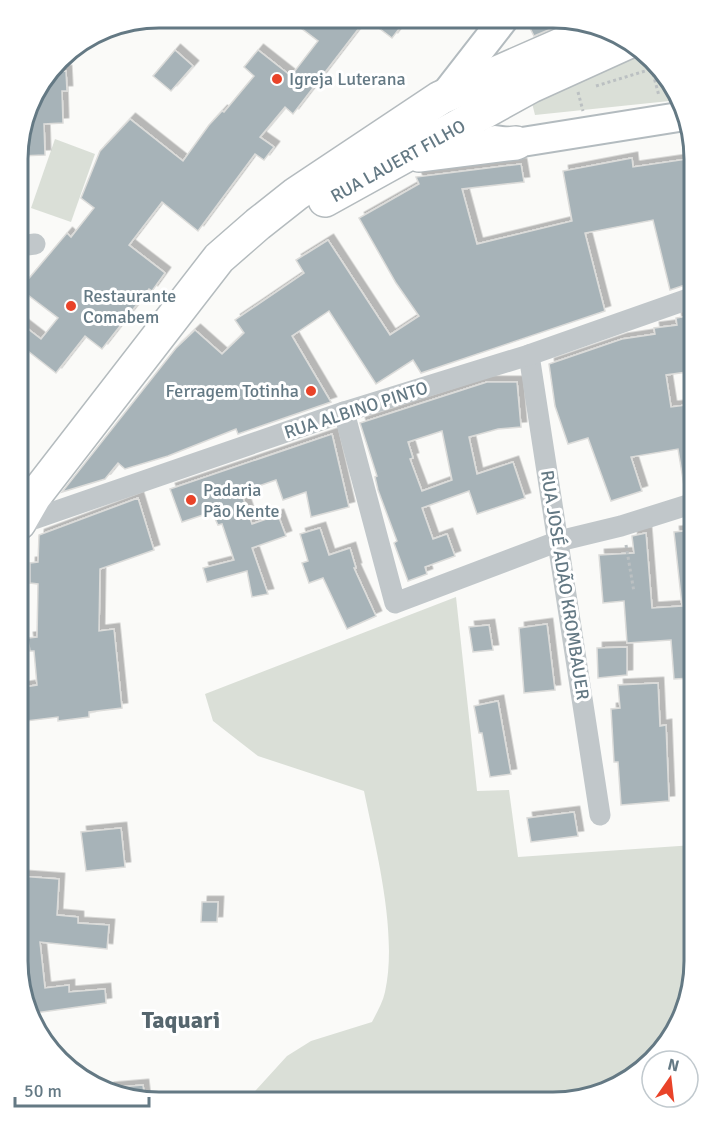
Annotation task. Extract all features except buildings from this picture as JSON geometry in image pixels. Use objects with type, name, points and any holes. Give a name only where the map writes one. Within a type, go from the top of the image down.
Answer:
[{"type":"main road","name":"RUA LAUERT FILHO","points":[[28,508],[183,303],[338,191],[392,146],[440,98],[487,75],[603,40]]},
{"type":"main road","name":"RUA LAUERT FILHO","points":[[392,146],[457,128],[525,90],[603,40]]},
{"type":"main road","points":[[392,146],[486,148],[525,138],[521,111],[525,90]]},
{"type":"street","points":[[497,28],[487,75],[491,108],[501,120],[525,138]]},
{"type":"street","points":[[497,28],[440,98],[445,118],[457,128],[486,139],[525,138],[677,118]]},
{"type":"street","name":"RUA ALBINO PINTO","points":[[28,521],[344,412],[529,355],[684,301]]},
{"type":"street","name":"RUA JOSÉ ADÃO KROMBAUER","points":[[529,355],[600,815]]},
{"type":"street","points":[[344,412],[395,603],[559,541],[621,526],[684,506]]},
{"type":"path","points":[[621,526],[634,592]]},
{"type":"shaded area","points":[[632,56],[656,80],[670,101],[535,115],[532,103]]},
{"type":"shaded area","points":[[55,139],[95,154],[71,222],[31,208]]},
{"type":"shaded area","points":[[456,597],[477,791],[509,790],[518,857],[683,846],[681,987],[677,1004],[661,1034],[649,1049],[640,1049],[640,1058],[618,1075],[603,1083],[578,1090],[552,1092],[254,1092],[287,1056],[311,1041],[372,1022],[385,992],[389,944],[387,918],[364,791],[258,756],[213,721],[205,694]]},
{"type":"place","name":"Igreja Luterana","points":[[277,79]]},
{"type":"place","name":"Restaurante Comabem","points":[[71,306]]},
{"type":"place","name":"Ferragem Totinha","points":[[311,391]]},
{"type":"place","name":"Padaria Pão Kente","points":[[191,500]]},
{"type":"district","name":"Taquari","points":[[181,1020]]}]
